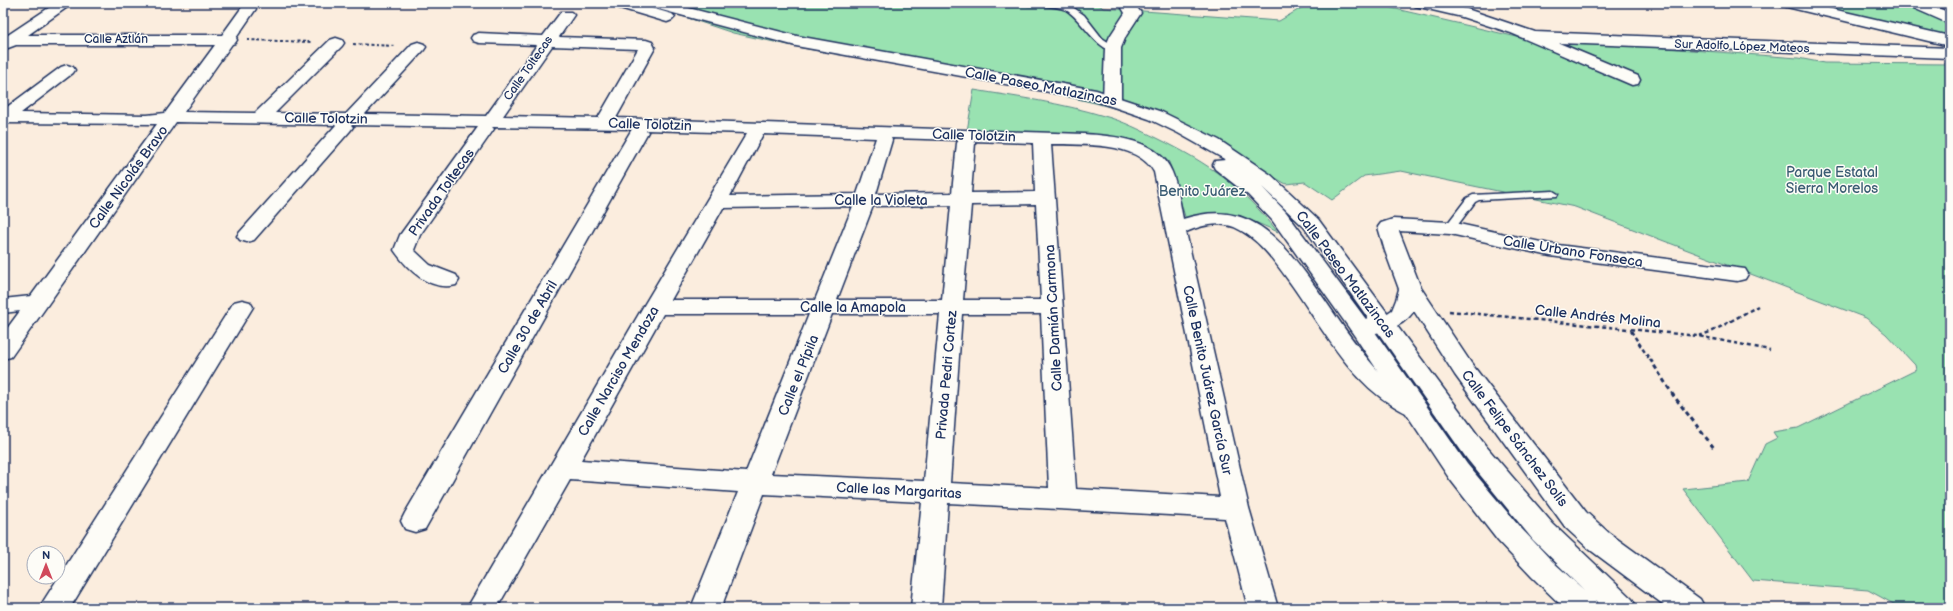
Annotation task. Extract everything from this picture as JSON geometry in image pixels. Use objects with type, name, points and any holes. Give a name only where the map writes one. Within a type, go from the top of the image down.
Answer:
[{"type":"main road","points":[[6,43],[66,3]]},
{"type":"main road","name":"Calle Nicolás Bravo","points":[[3,351],[39,302],[162,120],[228,40],[254,3]]},
{"type":"main road","name":"Calle Paseo Matlazincas","points":[[618,3],[780,47],[1078,102],[1114,111],[1186,144],[1219,164],[1266,202],[1291,230],[1360,327],[1458,471],[1503,527],[1542,569],[1584,608]]},
{"type":"main road","name":"Calle Paseo Matlazincas","points":[[652,3],[796,41],[1083,92],[1112,100],[1158,117],[1200,136],[1238,159],[1269,181],[1292,202],[1311,223],[1476,452],[1505,489],[1548,536],[1622,608]]},
{"type":"main road","points":[[1112,100],[1113,48],[1118,36],[1133,14],[1126,3]]},
{"type":"main road","points":[[1787,3],[1826,8],[1949,46]]},
{"type":"main road","points":[[1914,3],[1950,19]]},
{"type":"main road","name":"Sur Adolfo López Mateos","points":[[1424,4],[1492,22],[1535,37],[1632,80]]},
{"type":"main road","name":"Calle Toltecas","points":[[488,125],[566,15]]},
{"type":"main road","name":"Sur Adolfo López Mateos","points":[[1535,37],[1949,46]]},
{"type":"main road","points":[[479,38],[638,43],[648,46],[604,123]]},
{"type":"main road","name":"Calle Aztlán","points":[[6,43],[228,40]]},
{"type":"main road","points":[[260,118],[336,43]]},
{"type":"main road","points":[[247,236],[418,47]]},
{"type":"main road","points":[[3,118],[67,70]]},
{"type":"main road","name":"Calle Tolotzin","points":[[3,118],[488,125],[604,123],[1042,142]]},
{"type":"main road","name":"Calle Tolotzin","points":[[162,120],[260,118],[348,123]]},
{"type":"main road","name":"Calle Tolotzin","points":[[488,125],[639,132],[966,143],[1108,142],[1128,146],[1150,155]]},
{"type":"main road","name":"Privada Toltecas","points":[[448,280],[426,274],[411,262],[404,250],[405,245],[410,235],[488,125]]},
{"type":"main road","name":"Calle 30 de Abril","points":[[415,521],[639,132]]},
{"type":"main road","name":"Calle Narciso Mendoza","points":[[482,608],[755,135]]},
{"type":"main road","name":"Calle el Pípila","points":[[706,608],[865,200],[883,140]]},
{"type":"main road","name":"Calle Damián Carmona","points":[[1042,142],[1063,498]]},
{"type":"main road","name":"Privada Pedri Cortez","points":[[926,608],[966,143]]},
{"type":"main road","name":"Calle Benito Juárez García Sur","points":[[1150,155],[1161,164],[1236,508],[1263,608]]},
{"type":"main road","name":"Calle la Violeta","points":[[716,202],[1046,198]]},
{"type":"main road","points":[[1175,230],[1203,220],[1215,218],[1236,221],[1254,229],[1271,244],[1284,260],[1364,370],[1386,390],[1414,407]]},
{"type":"main road","name":"Calle Urbano Fonseca","points":[[1388,228],[1389,226],[1393,225],[1450,228],[1550,250],[1737,274]]},
{"type":"main road","name":"Calle Felipe Sánchez Solís","points":[[1388,228],[1394,251],[1416,299],[1522,449],[1576,520],[1599,541],[1690,608]]},
{"type":"main road","points":[[1360,327],[1383,323],[1403,313],[1406,306],[1416,299]]},
{"type":"main road","points":[[3,306],[39,302]]},
{"type":"main road","name":"Calle la Amapola","points":[[654,308],[1052,307]]},
{"type":"main road","points":[[54,608],[242,308]]},
{"type":"main road","name":"Calle las Margaritas","points":[[562,469],[755,483],[1236,508]]},
{"type":"lane","points":[[1028,3],[1057,4],[1068,8],[1081,17],[1099,40],[1113,48]]},
{"type":"lane","points":[[1450,228],[1471,200],[1477,197],[1553,194]]},
{"type":"path","name":"Calle Andrés Molina","points":[[1416,299],[1631,330],[1698,336],[1770,350]]},
{"type":"path","points":[[1698,336],[1713,331],[1758,306]]},
{"type":"path","points":[[1631,330],[1673,395],[1714,448]]},
{"type":"green space","name":"Parque Estatal Sierra Morelos","points":[[632,3],[1097,3],[1103,8],[1279,21],[1310,3],[1370,3],[1517,37],[1798,58],[1824,63],[1950,64],[1950,608],[1901,608],[1868,590],[1753,581],[1683,489],[1748,482],[1765,444],[1777,438],[1773,432],[1798,428],[1916,370],[1915,365],[1886,334],[1866,318],[1575,207],[1401,171],[1364,176],[1332,200],[1305,182],[1286,184],[1190,129],[1095,103],[1024,87],[802,48],[733,33],[685,17]]},
{"type":"green space","points":[[1836,3],[1908,3],[1950,22],[1950,33],[1939,36],[1834,11]]},
{"type":"green space","name":"Benito Juárez","points":[[974,90],[1072,107],[1111,118],[1138,129],[1193,157],[1224,178],[1251,202],[1278,232],[1234,215],[1219,213],[1202,215],[1186,220],[1169,162],[1157,152],[1137,144],[967,131]]}]
